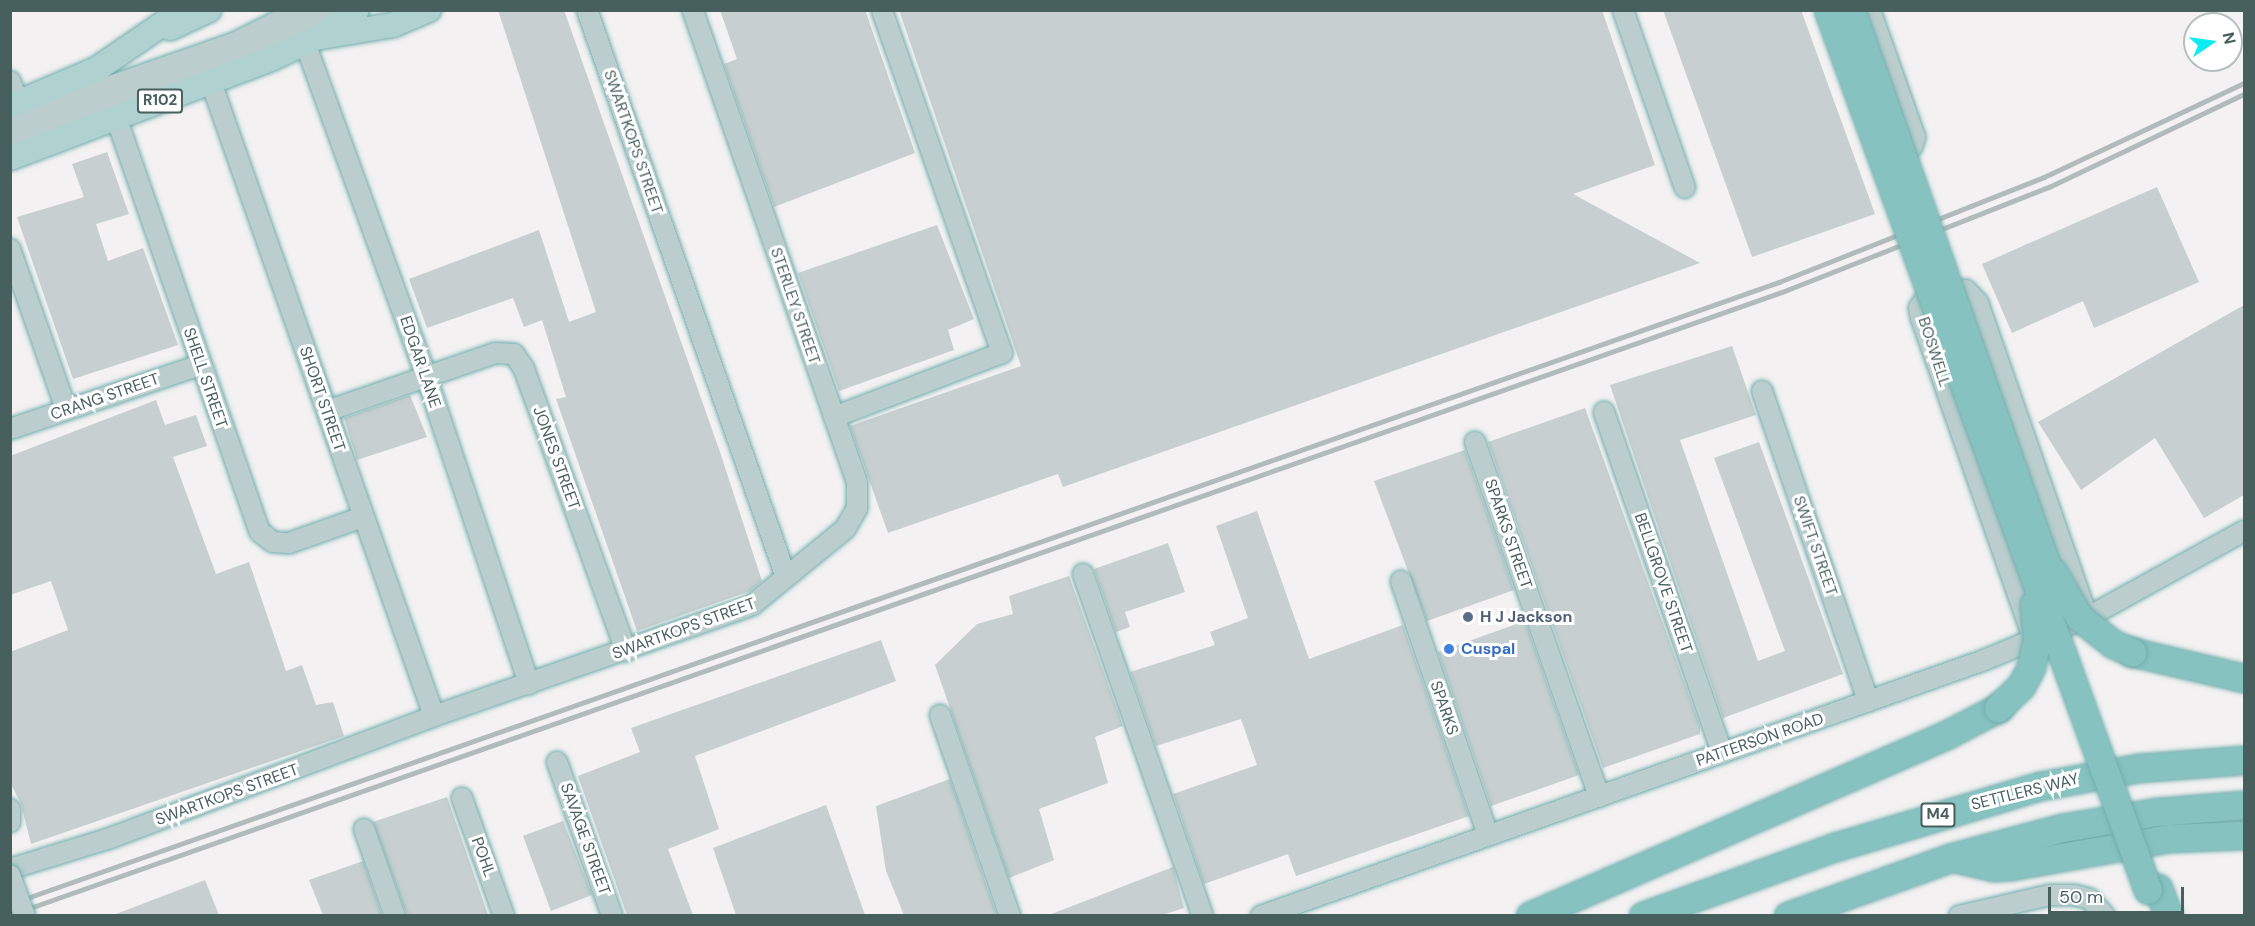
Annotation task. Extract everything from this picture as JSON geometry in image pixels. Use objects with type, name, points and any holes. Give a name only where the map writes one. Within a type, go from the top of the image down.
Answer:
[{"type":"highway","points":[[1828,10],[2005,505],[2154,898],[2169,915]]},
{"type":"highway","points":[[1851,10],[2045,555],[2154,898]]},
{"type":"highway","points":[[1530,915],[1946,735],[1998,708],[2027,676],[2037,639],[2032,593],[2005,505]]},
{"type":"highway","points":[[2045,555],[2079,617],[2113,644],[2132,652],[2244,678]]},
{"type":"highway","name":"SETTLERS WAY","points":[[1642,915],[1846,844],[2040,786],[2138,768],[2244,759]]},
{"type":"highway","points":[[1788,915],[1953,857],[2062,828],[2157,812],[2244,805]]},
{"type":"highway","points":[[1953,857],[1993,867],[2011,866],[2150,840],[2244,835]]},
{"type":"main road","points":[[13,110],[84,76],[183,10]]},
{"type":"main road","points":[[138,41],[209,10]]},
{"type":"main road","points":[[312,40],[357,10]]},
{"type":"main road","name":"R102","points":[[10,158],[211,82],[312,40],[393,25],[429,10]]},
{"type":"street","points":[[10,81],[13,110],[234,43],[300,10]]},
{"type":"street","points":[[10,137],[243,54],[303,27],[331,10]]},
{"type":"street","name":"SWARTKOPS STREET","points":[[10,869],[256,786],[434,716],[626,651],[752,605],[764,598],[785,574],[588,10]]},
{"type":"street","name":"STERLEY STREET","points":[[693,10],[857,482],[854,516],[844,529],[785,574]]},
{"type":"street","points":[[834,417],[1002,353],[882,10]]},
{"type":"street","points":[[1623,10],[1685,188]]},
{"type":"street","points":[[1818,10],[1873,160],[1912,147],[1915,141],[1870,10]]},
{"type":"street","name":"EDGAR LANE","points":[[312,40],[529,684]]},
{"type":"street","name":"SHORT STREET","points":[[211,82],[434,716]]},
{"type":"street","name":"SHELL STREET","points":[[116,117],[254,522],[264,538],[289,543],[363,517]]},
{"type":"street","points":[[10,249],[66,410]]},
{"type":"street","name":"BOSWELL","points":[[2034,640],[1921,318],[1919,308],[1924,301],[1966,290],[1978,303],[2065,561],[2088,617]]},
{"type":"street","name":"JONES STREET","points":[[327,411],[502,351],[509,351],[519,359],[626,651]]},
{"type":"street","name":"CRANG STREET","points":[[10,429],[200,365]]},
{"type":"street","name":"SWIFT STREET","points":[[1761,391],[1868,701]]},
{"type":"street","name":"BELLGROVE STREET","points":[[1604,412],[1722,753]]},
{"type":"street","name":"SPARKS STREET","points":[[1475,442],[1599,797]]},
{"type":"street","name":"PATTERSON ROAD","points":[[1261,915],[1599,797],[2034,640],[2088,617],[2244,531]]},
{"type":"street","points":[[1083,574],[1203,915]]},
{"type":"street","name":"SPARKS","points":[[1401,581],[1488,835]]},
{"type":"street","points":[[940,715],[1010,915]]},
{"type":"street","name":"SAVAGE STREET","points":[[557,762],[612,915]]},
{"type":"street","name":"POHL","points":[[462,798],[504,915]]},
{"type":"street","points":[[10,809],[10,822]]},
{"type":"street","points":[[364,829],[395,915]]},
{"type":"street","points":[[10,874],[25,915]]},
{"type":"street","points":[[1959,915],[2050,895],[2074,895],[2090,899],[2104,915]]},
{"type":"building","points":[[498,10],[564,10],[720,452],[762,581],[750,591],[637,631],[556,399],[566,397],[542,320],[524,327],[513,298],[427,328],[409,279],[539,230],[569,322],[596,312]]},
{"type":"building","points":[[720,10],[865,10],[915,153],[774,207],[724,64],[737,59]]},
{"type":"building","points":[[899,10],[1602,10],[1655,165],[1573,194],[1700,263],[1063,487],[1058,474],[888,533],[850,426],[1021,366]]},
{"type":"building","points":[[1663,10],[1801,10],[1875,214],[1752,257]]},
{"type":"building","points":[[107,152],[129,214],[96,224],[108,261],[143,248],[178,345],[73,379],[17,217],[84,197],[72,164]]},
{"type":"building","points":[[2157,187],[2199,282],[2094,328],[2083,301],[2012,333],[1982,264]]},
{"type":"building","points":[[937,225],[974,319],[948,330],[954,350],[839,391],[798,273]]},
{"type":"building","points":[[2244,305],[2244,495],[2204,518],[2155,438],[2081,490],[2038,422]]},
{"type":"building","points":[[1732,346],[1756,415],[1680,440],[1758,661],[1785,651],[1714,458],[1759,442],[1843,674],[1723,718],[1610,385]]},
{"type":"building","points":[[410,395],[427,437],[357,460],[344,418]]},
{"type":"building","points":[[156,400],[165,425],[196,415],[207,446],[173,457],[216,574],[249,562],[286,671],[302,665],[316,705],[333,702],[344,736],[31,844],[21,804],[10,782],[10,652],[68,630],[51,581],[10,595],[10,456]]},
{"type":"building","points":[[1585,408],[1700,726],[1700,734],[1603,768],[1488,442]]},
{"type":"building","points":[[1465,450],[1514,590],[1427,621],[1374,481]]},
{"type":"building","points":[[1257,511],[1309,659],[1403,625],[1469,816],[1296,876],[1288,854],[1204,884],[1173,794],[1257,765],[1241,719],[1156,746],[1130,672],[1215,645],[1210,632],[1248,618],[1216,526]]},
{"type":"building","points":[[1168,543],[1185,592],[1125,612],[1130,627],[1116,632],[1094,569]]},
{"type":"building","points":[[1069,576],[1123,726],[1095,737],[1108,783],[1039,809],[1054,860],[1009,878],[935,665],[977,624],[1013,614],[1009,596]]},
{"type":"building","points":[[1525,621],[1579,775],[1491,806],[1438,652]]},
{"type":"building","points":[[881,640],[896,681],[695,756],[719,829],[668,849],[693,915],[627,915],[578,776],[640,752],[631,728]]},
{"type":"building","points":[[950,779],[997,915],[904,915],[886,871],[876,806]]},
{"type":"building","points":[[447,797],[488,915],[407,915],[373,822]]},
{"type":"building","points":[[826,805],[865,915],[736,915],[713,848]]},
{"type":"building","points":[[563,821],[592,895],[551,911],[523,836]]},
{"type":"building","points":[[363,861],[382,915],[323,915],[309,880]]},
{"type":"building","points":[[1173,867],[1184,908],[1162,915],[1049,915]]},
{"type":"building","points":[[205,880],[219,915],[116,915],[116,914]]},
{"type":"railway","points":[[10,904],[1779,282],[2044,177],[2244,83]]},
{"type":"railway","points":[[10,915],[1782,292],[2049,187],[2244,94]]},
{"type":"place","name":"H J Jackson","points":[[1468,617]]},
{"type":"place","name":"Cuspal","points":[[1449,649]]}]
